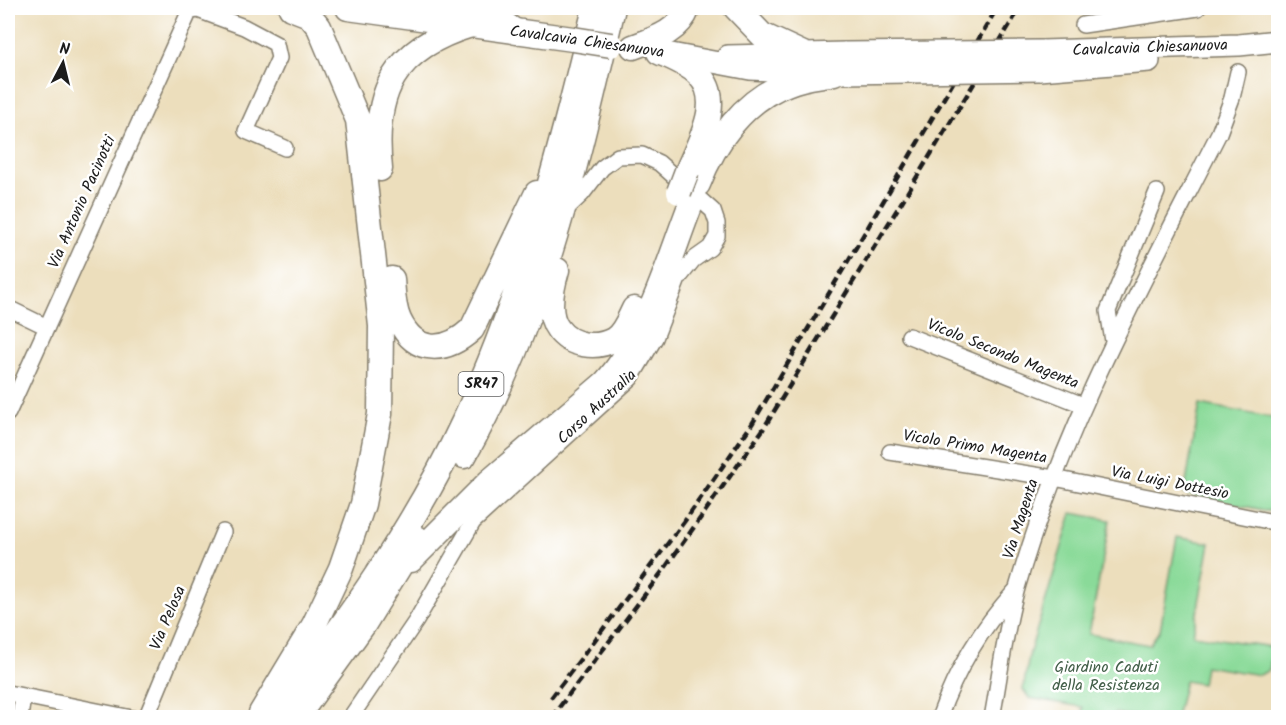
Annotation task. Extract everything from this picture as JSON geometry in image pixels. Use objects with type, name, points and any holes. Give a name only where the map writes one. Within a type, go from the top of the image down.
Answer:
[{"type":"main road","points":[[258,717],[327,600],[356,527],[373,460],[382,371],[381,326],[358,120],[319,27],[309,15],[291,8]]},
{"type":"main road","points":[[348,8],[477,16]]},
{"type":"main road","name":"SR47","points":[[274,717],[362,597],[431,483],[464,423],[518,290],[567,125],[596,8]]},
{"type":"main road","name":"Corso Australia","points":[[296,717],[393,580],[480,427],[532,309],[561,214],[612,8]]},
{"type":"main road","points":[[622,46],[664,36],[677,26],[688,8]]},
{"type":"main road","points":[[736,8],[762,35],[803,54]]},
{"type":"main road","points":[[477,16],[436,38],[408,58],[387,92],[377,126],[394,303],[405,330],[416,340],[432,348],[444,347],[459,341],[472,329],[567,125]]},
{"type":"main road","name":"Cavalcavia Chiesanuova","points":[[477,16],[516,32],[622,46],[750,69],[1180,57],[1239,45],[1278,41]]},
{"type":"main road","points":[[393,580],[489,482],[605,383],[618,368],[650,309],[709,118],[705,84],[700,76],[659,52]]},
{"type":"main road","name":"Cavalcavia Chiesanuova","points":[[683,56],[803,54],[840,66]]},
{"type":"main road","points":[[561,214],[563,251],[552,289],[552,313],[558,329],[575,343],[595,346],[615,339],[627,325],[689,187],[712,152],[752,104],[790,82],[840,66]]},
{"type":"street","points":[[1083,25],[1198,8]]},
{"type":"street","points":[[191,9],[244,27],[276,44],[279,58],[246,130],[285,148]]},
{"type":"street","name":"Via Antonio Pacinotti","points":[[8,413],[191,9]]},
{"type":"street","name":"Via Magenta","points":[[992,717],[1017,589],[1054,478],[1083,405],[1113,341],[1219,133],[1232,98],[1238,72]]},
{"type":"street","name":"Corso Australia","points":[[351,717],[416,621],[473,522],[631,378],[646,357],[678,279],[693,260],[710,248],[717,236],[717,223],[713,211],[659,163],[642,155],[618,156],[602,168],[582,194],[561,214]]},
{"type":"street","points":[[1113,341],[1108,311],[1157,192]]},
{"type":"street","points":[[8,308],[46,327]]},
{"type":"street","name":"Vicolo Secondo Magenta","points":[[909,336],[1083,405]]},
{"type":"street","name":"Vicolo Primo Magenta","points":[[890,453],[1054,478]]},
{"type":"street","name":"Via Luigi Dottesio","points":[[1054,478],[1278,523]]},
{"type":"street","name":"Via Pelosa","points":[[146,717],[223,532]]},
{"type":"street","points":[[939,717],[961,664],[996,612],[1017,589]]},
{"type":"street","points":[[8,693],[132,717]]},
{"type":"street","points":[[20,717],[23,696]]},
{"type":"green space","points":[[1278,282],[1278,327],[1268,325]]},
{"type":"green space","points":[[1200,404],[1278,419],[1278,513],[1184,494]]},
{"type":"green space","name":"Giardino Caduti della Resistenza","points":[[1072,513],[1110,520],[1089,634],[1149,645],[1160,630],[1177,537],[1210,543],[1193,635],[1278,648],[1278,659],[1271,659],[1269,670],[1260,675],[1205,666],[1202,684],[1185,681],[1176,717],[1138,717],[1115,713],[1114,717],[1081,717],[1083,707],[1029,698],[1023,689],[1030,652]]},
{"type":"railway","points":[[551,698],[684,522],[752,424],[997,8]]},
{"type":"railway","points":[[551,718],[665,568],[762,431],[1020,8]]}]
